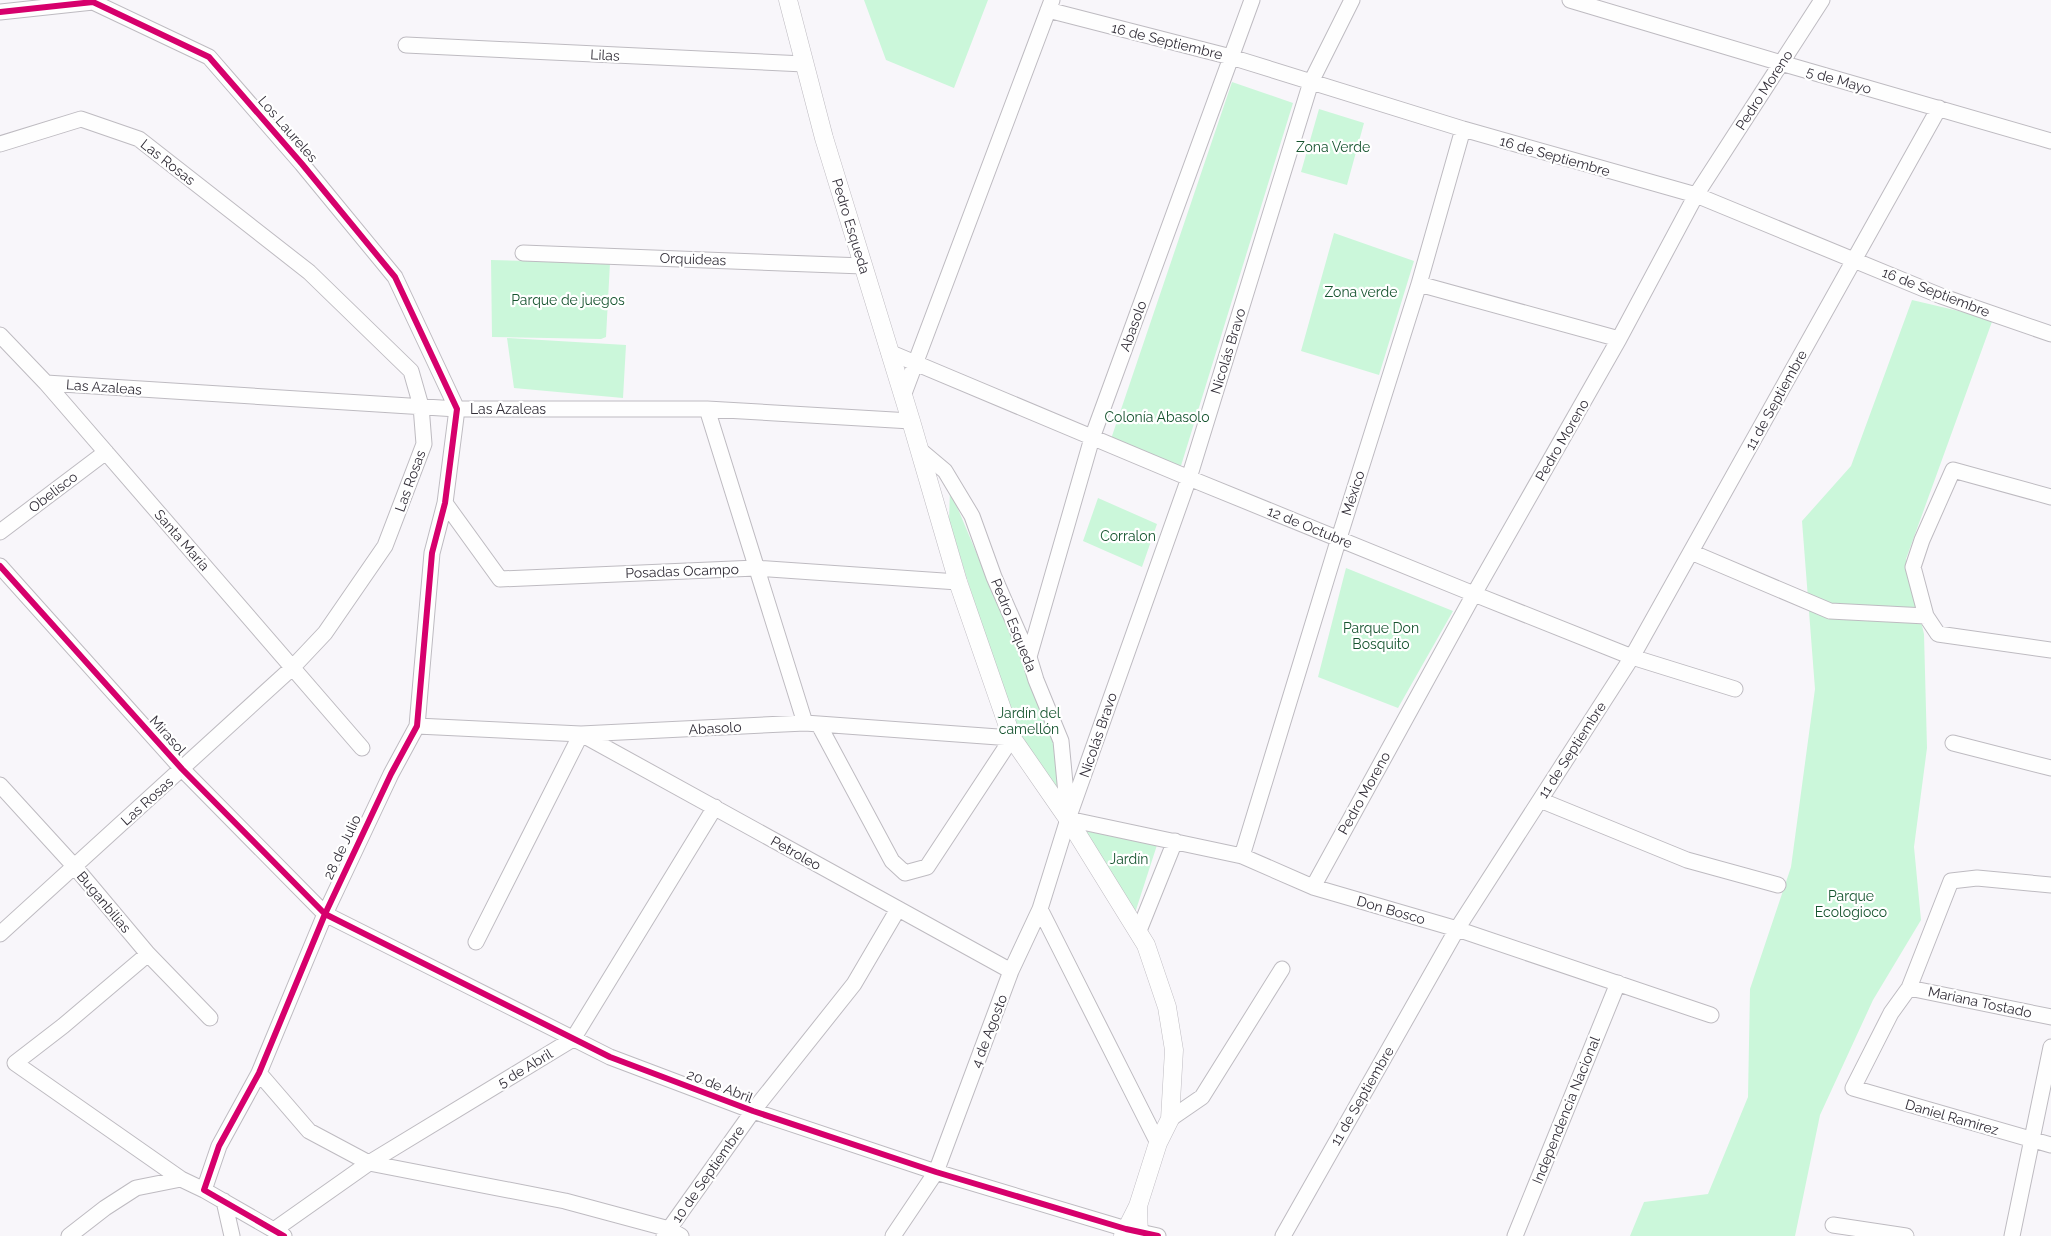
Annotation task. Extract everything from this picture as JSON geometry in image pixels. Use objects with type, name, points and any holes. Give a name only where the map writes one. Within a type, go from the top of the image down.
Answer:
[{"type":"street","name":"Pedro Esqueda","points":[[788,0],[824,138],[904,396],[958,582],[1012,738],[1068,818],[1146,945],[1167,1007],[1174,1050],[1170,1119],[1158,1143],[1138,1206],[1132,1233]]},
{"type":"street","name":"Abasolo","points":[[1029,657],[1092,438],[1252,0]]},
{"type":"street","name":"Nicolás Bravo","points":[[1068,818],[1189,478],[1311,82],[1352,0]]},
{"type":"street","name":"5 de Mayo","points":[[1570,0],[1939,108],[2049,136]]},
{"type":"street","name":"Pedro Moreno","points":[[1313,887],[1474,594],[1619,339],[1696,195],[1822,0]]},
{"type":"street","name":"Los Laureles","points":[[0,12],[93,2],[209,57],[302,164],[395,277],[457,409]]},
{"type":"street","name":"16 de Septiembre","points":[[1050,5],[1231,57],[1463,130],[1696,195],[1941,296],[2051,334]]},
{"type":"street","points":[[904,396],[1050,5]]},
{"type":"street","name":"Lilas","points":[[406,45],[804,64]]},
{"type":"street","name":"11 de Septiembre","points":[[1283,1236],[1457,929],[1632,656],[1939,108]]},
{"type":"street","name":"Las Rosas","points":[[0,144],[81,118],[139,139],[308,272],[411,371],[421,406],[424,444],[385,546],[326,633],[292,668],[0,934]]},
{"type":"street","name":"México","points":[[1242,856],[1419,284],[1463,130]]},
{"type":"street","name":"Orquideas","points":[[523,253],[863,266]]},
{"type":"street","points":[[1419,284],[1619,339]]},
{"type":"street","name":"Santa María","points":[[0,336],[46,383],[362,748]]},
{"type":"street","name":"12 de Octubre","points":[[889,352],[1092,438],[1474,594],[1632,656],[1736,689]]},
{"type":"street","name":"Las Azaleas","points":[[46,383],[457,409],[707,409],[911,421]]},
{"type":"street","name":"28 de Julio","points":[[204,1190],[219,1146],[259,1073],[325,914],[391,774],[417,726],[432,553],[445,503],[457,409]]},
{"type":"street","points":[[707,409],[756,568],[812,724],[892,861],[905,873],[927,867],[1012,738]]},
{"type":"street","name":"Pedro Esqueda","points":[[920,450],[945,471],[972,516],[994,577],[1029,657],[1036,680],[1061,741],[1068,818]]},
{"type":"street","name":"Obelisco","points":[[0,532],[106,452]]},
{"type":"street","points":[[2051,497],[1953,470],[1922,540],[1913,567],[1926,616],[1938,634],[2051,650]]},
{"type":"street","name":"Posadas Ocampo","points":[[445,503],[500,579],[756,568],[958,582]]},
{"type":"street","points":[[1691,552],[1830,611],[1926,616]]},
{"type":"street","name":"Mirasol","points":[[0,566],[182,769],[325,914]]},
{"type":"street","name":"Abasolo","points":[[417,726],[581,734],[812,724],[1012,738]]},
{"type":"street","points":[[476,942],[581,734]]},
{"type":"street","name":"Petroleo","points":[[581,734],[1011,971]]},
{"type":"street","points":[[1952,743],[2051,768]]},
{"type":"street","name":"Buganbilias","points":[[0,785],[75,867],[148,954],[210,1018]]},
{"type":"street","points":[[1540,800],[1687,860],[1778,885]]},
{"type":"street","name":"5 de Abril","points":[[279,1233],[369,1163],[573,1039],[715,807]]},
{"type":"street","name":"Don Bosco","points":[[1068,818],[1242,856],[1313,887],[1457,929],[1711,1015]]},
{"type":"street","name":"4 de Agosto","points":[[893,1236],[936,1172],[1011,971],[1040,909],[1068,818]]},
{"type":"street","points":[[1138,933],[1175,841]]},
{"type":"street","points":[[1909,988],[1951,881],[1977,878],[2051,885]]},
{"type":"street","points":[[1040,909],[1158,1143]]},
{"type":"street","name":"10 de Septiembre","points":[[671,1233],[753,1112],[854,984],[898,910]]},
{"type":"street","name":"20 de Abril","points":[[325,914],[610,1057],[753,1112],[936,1172],[1132,1233],[1158,1236]]},
{"type":"street","points":[[148,954],[63,1026],[7,1065],[181,1178],[279,1233]]},
{"type":"street","points":[[1170,1119],[1202,1097],[1282,969]]},
{"type":"street","name":"Independencia Nacional","points":[[1515,1236],[1618,984]]},
{"type":"street","name":"Mariana Tostado","points":[[1909,988],[2051,1018]]},
{"type":"street","name":"Daniel Ramirez","points":[[1909,988],[1891,1014],[1852,1088],[2031,1141],[2051,1145]]},
{"type":"street","points":[[2012,1236],[2051,1046]]},
{"type":"street","points":[[259,1073],[309,1131],[369,1163],[564,1201],[671,1233]]},
{"type":"street","points":[[69,1236],[105,1208],[136,1188],[181,1178]]},
{"type":"street","points":[[224,1201],[232,1236]]},
{"type":"street","points":[[1833,1225],[1906,1236]]},
{"type":"green space","points":[[864,0],[988,0],[954,88],[886,60]]},
{"type":"green space","name":"Colonía Abasolo","points":[[1232,82],[1293,103],[1180,469],[1111,439]]},
{"type":"green space","name":"Zona Verde","points":[[1319,109],[1364,123],[1347,185],[1301,172]]},
{"type":"green space","name":"Zona verde","points":[[1334,233],[1414,261],[1379,375],[1301,351]]},
{"type":"green space","name":"Parque de juegos","points":[[491,260],[610,263],[606,337],[601,339],[492,337]]},
{"type":"green space","name":"Parque Ecologioco","points":[[1912,300],[1993,319],[1906,559],[1924,634],[1927,748],[1914,847],[1921,920],[1873,1000],[1820,1115],[1795,1236],[1630,1236],[1644,1202],[1708,1194],[1748,1097],[1750,989],[1791,867],[1815,689],[1802,521],[1851,466]]},
{"type":"green space","points":[[507,338],[626,345],[623,398],[514,388]]},
{"type":"green space","name":"Jardín del camellón","points":[[950,490],[1056,742],[1058,793],[1014,729],[949,521]]},
{"type":"green space","name":"Corralon","points":[[1098,498],[1157,524],[1142,567],[1083,541]]},
{"type":"green space","name":"Parque Don Bosquito","points":[[1346,568],[1453,611],[1398,708],[1318,677]]},
{"type":"green space","name":"Jardín","points":[[1085,829],[1158,842],[1135,913]]},
{"type":"cycle path","points":[[0,12],[93,2],[209,57],[302,164],[395,277],[457,409],[445,503],[432,553],[417,726],[391,774],[325,914],[259,1073],[219,1146],[204,1190],[284,1236]]},
{"type":"cycle path","points":[[0,566],[182,769],[325,914],[610,1057],[753,1111],[936,1172],[1126,1229],[1158,1236]]}]
